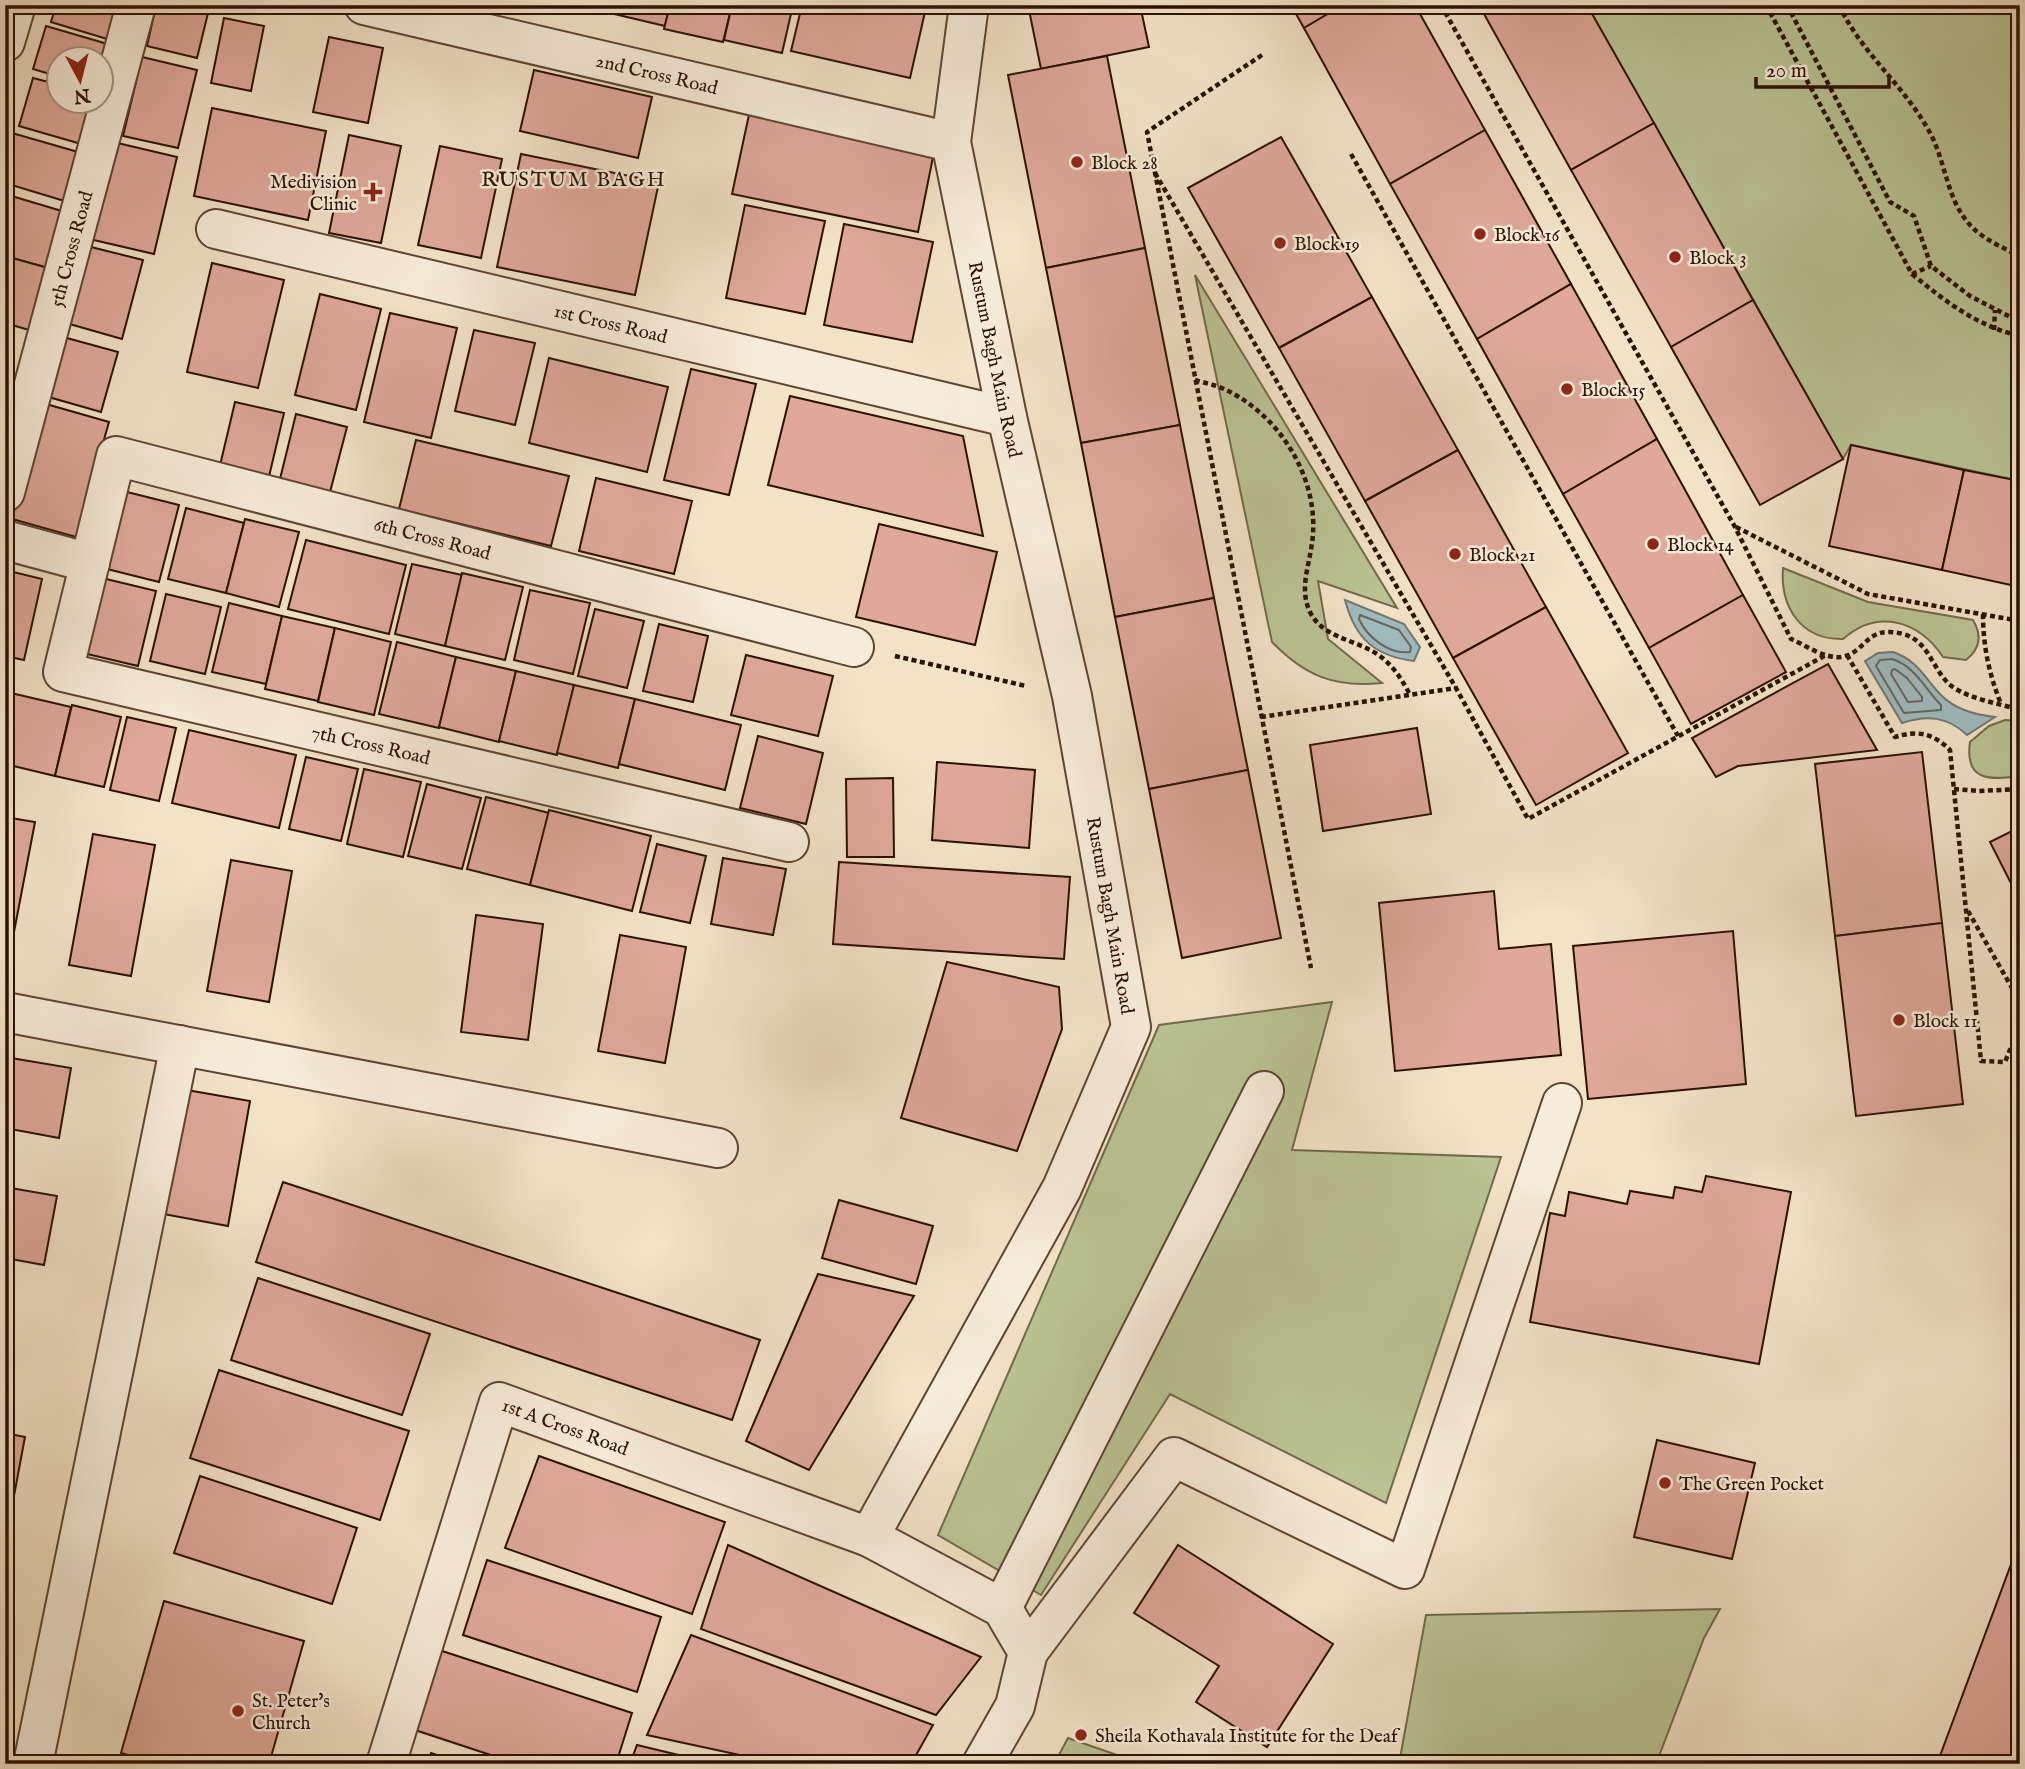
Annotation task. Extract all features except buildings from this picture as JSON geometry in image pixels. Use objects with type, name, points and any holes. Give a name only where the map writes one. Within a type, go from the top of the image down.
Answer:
[{"type":"street","points":[[5,42],[16,5]]},
{"type":"street","name":"5th Cross Road","points":[[5,492],[136,5]]},
{"type":"street","name":"2nd Cross Road","points":[[364,5],[951,142]]},
{"type":"street","name":"Rustum Bagh Main Road","points":[[869,1537],[1062,1188],[1131,1027],[1072,696],[1007,417],[951,142],[969,5]]},
{"type":"street","name":"1st Cross Road","points":[[216,229],[1007,417]]},
{"type":"street","name":"6th Cross Road","points":[[90,563],[116,456],[854,646]]},
{"type":"street","points":[[5,540],[90,563]]},
{"type":"street","name":"7th Cross Road","points":[[90,563],[63,672],[789,842]]},
{"type":"street","points":[[5,1012],[718,1148]]},
{"type":"street","points":[[33,1764],[180,1045]]},
{"type":"street","points":[[1002,1608],[1264,1091]]},
{"type":"street","points":[[982,1764],[1015,1706],[1028,1652],[1174,1457],[1405,1569],[1562,1104]]},
{"type":"street","name":"1st A Cross Road","points":[[386,1764],[499,1402],[869,1537]]},
{"type":"street","points":[[869,1537],[1002,1608],[1028,1652]]},
{"type":"path","points":[[1441,5],[1735,527],[1791,639],[1826,655],[1841,657],[1860,648],[1866,639],[1878,634],[1892,632],[1906,635],[1919,642],[1941,675],[1959,691],[2020,710]]},
{"type":"path","points":[[1766,5],[1912,274],[1946,302],[1994,330],[2020,336]]},
{"type":"path","points":[[1787,5],[1889,202],[1914,216],[1931,266],[1970,296],[2020,321]]},
{"type":"path","points":[[1839,5],[1850,29],[1909,98],[1931,134],[1945,168],[1954,203],[1974,229],[2020,256]]},
{"type":"path","points":[[1262,55],[1147,132],[1311,968]]},
{"type":"path","points":[[1351,155],[1678,736]]},
{"type":"path","points":[[1155,173],[1456,688],[1528,819],[1826,655]]},
{"type":"path","points":[[1912,274],[1931,266]]},
{"type":"path","points":[[1994,310],[1994,330]]},
{"type":"path","points":[[1195,380],[1225,390],[1252,406],[1275,427],[1293,452],[1306,481],[1312,511],[1313,542],[1304,586],[1311,614],[1332,634],[1378,654],[1402,680],[1410,695]]},
{"type":"path","points":[[1735,527],[1868,594],[2020,621]]},
{"type":"path","points":[[1983,614],[1987,664],[2001,704]]},
{"type":"path","points":[[854,646],[1072,696]]},
{"type":"path","points":[[1847,655],[1895,737],[1910,732],[1927,734],[1940,740],[1950,750],[1981,1061],[2005,1062],[2020,1025]]},
{"type":"path","points":[[1261,717],[1456,688]]},
{"type":"path","points":[[1954,789],[2020,789]]},
{"type":"path","points":[[1966,907],[2020,1002]]},
{"type":"green space","points":[[1587,5],[2020,5],[2020,481],[1851,445],[1843,459]]},
{"type":"green space","points":[[1195,275],[1397,608],[1318,581],[1328,639],[1382,683],[1350,683],[1322,677],[1296,663],[1272,642]]},
{"type":"green space","points":[[1783,568],[1868,602],[1973,620],[1978,631],[1977,646],[1966,660],[1943,657],[1922,635],[1910,627],[1884,622],[1856,629],[1843,639],[1815,634],[1796,618],[1790,608],[1785,596]]},
{"type":"green space","points":[[2005,720],[2020,721],[2020,776],[1982,776],[1971,765],[1970,742],[1989,726]]},
{"type":"green space","points":[[1332,1002],[1292,1150],[1501,1157],[1386,1503],[1170,1394],[1041,1595],[938,1535],[1159,1025]]},
{"type":"green space","points":[[1720,1609],[1704,1638],[1656,1764],[1399,1764],[1426,1615]]},
{"type":"green space","points":[[1068,1738],[1143,1764],[1054,1764]]},
{"type":"water","points":[[1345,600],[1404,624],[1420,647],[1414,661],[1388,655],[1368,643],[1354,625]]},
{"type":"water","points":[[1893,652],[1915,665],[1942,696],[1953,704],[1974,713],[1995,717],[1967,735],[1952,724],[1936,719],[1902,723],[1865,661],[1878,653]]},
{"type":"place","name":"Block 28","points":[[1077,162]]},
{"type":"place","name":"Medivision Clinic","points":[[373,192]]},
{"type":"place","name":"Block 16","points":[[1480,234]]},
{"type":"place","name":"Block 19","points":[[1280,243]]},
{"type":"place","name":"Block 3","points":[[1675,257]]},
{"type":"place","name":"Block 15","points":[[1567,389]]},
{"type":"place","name":"Block 14","points":[[1653,544]]},
{"type":"place","name":"Block 21","points":[[1455,554]]},
{"type":"place","name":"Block 11","points":[[1899,1020]]},
{"type":"place","name":"The Green Pocket","points":[[1665,1483]]},
{"type":"place","name":"St. Peter's Church","points":[[238,1711]]},
{"type":"place","name":"Sheila Kothavala Institute for the Deaf","points":[[1081,1735]]},
{"type":"district","name":"RUSTUM BAGH","points":[[574,179]]}]
